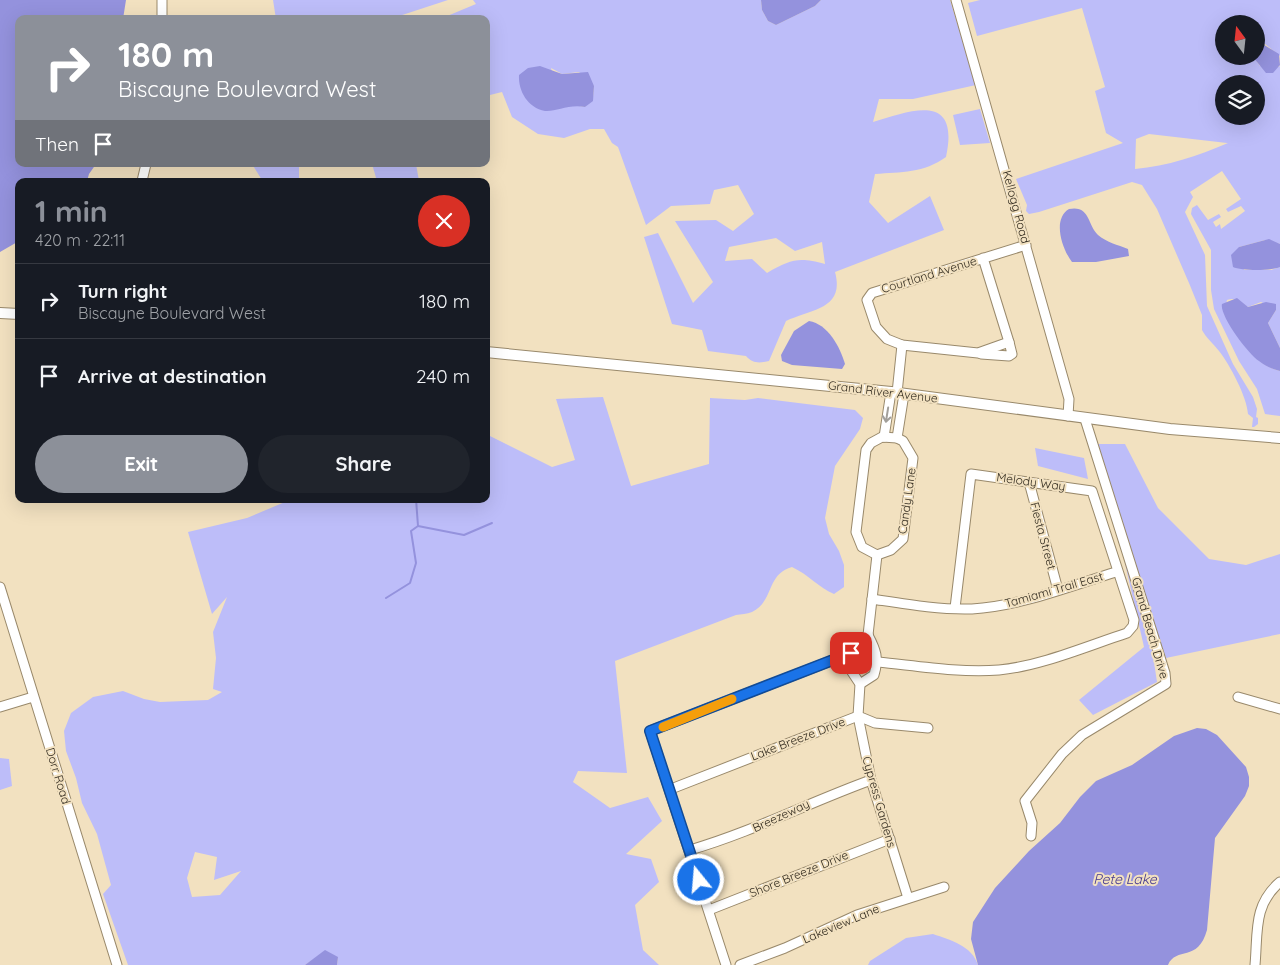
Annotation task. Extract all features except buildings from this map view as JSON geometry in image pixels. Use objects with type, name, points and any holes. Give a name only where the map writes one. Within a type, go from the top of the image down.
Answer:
[{"type":"main road","points":[[0,313],[15,314]]},
{"type":"main road","name":"Grand River Avenue","points":[[490,352],[897,393],[1085,419],[1280,438]]},
{"type":"street","points":[[162,0],[162,15]]},
{"type":"street","name":"Kellogg Road","points":[[956,0],[1068,399],[1068,416]]},
{"type":"street","name":"Courtland Avenue","points":[[983,258],[1008,342],[978,353],[902,346],[887,339],[876,327],[867,300],[872,293],[983,258],[1026,245]]},
{"type":"street","points":[[860,684],[874,675],[878,662],[877,654],[868,635],[877,554],[862,547],[856,532],[866,450],[871,443],[884,437],[897,438],[897,393],[902,346]]},
{"type":"street","points":[[884,437],[897,393]]},
{"type":"street","name":"Grand Beach Drive","points":[[1032,836],[1032,823],[1025,801],[1062,754],[1082,735],[1166,684],[1165,673],[1085,419]]},
{"type":"street","name":"Candy Lane","points":[[877,554],[884,554],[898,546],[903,539],[913,458],[908,446],[897,438]]},
{"type":"street","name":"Melody Way","points":[[956,608],[971,474],[1092,491],[1116,572]]},
{"type":"street","name":"Fiesta Street","points":[[1029,482],[1058,590]]},
{"type":"street","points":[[878,662],[969,671],[1001,670],[1029,664],[1127,633],[1133,626],[1134,620],[1116,572]]},
{"type":"street","name":"Tamiami Trail East","points":[[872,599],[971,609],[1010,604],[1116,572]]},
{"type":"street","name":"Dorr Road","points":[[0,587],[117,965]]},
{"type":"street","points":[[726,965],[671,789],[650,731],[851,653],[858,642],[868,635]]},
{"type":"street","name":"Cypress Gardens","points":[[851,653],[850,663],[852,672],[860,684],[858,716],[871,780],[908,898]]},
{"type":"street","points":[[0,707],[33,697]]},
{"type":"street","points":[[1238,697],[1280,709]]},
{"type":"street","name":"Lake Breeze Drive","points":[[671,789],[858,716],[875,723],[928,728]]},
{"type":"street","name":"Breezeway","points":[[690,850],[751,830],[819,798],[871,780]]},
{"type":"street","name":"Shore Breeze Drive","points":[[708,910],[890,839]]},
{"type":"street","points":[[1254,965],[1260,909],[1264,897],[1280,882]]},
{"type":"street","name":"Lakeview Lane","points":[[740,965],[785,948],[857,915],[944,886]]},
{"type":"shaded area","points":[[273,0],[448,0],[402,15],[275,15]]},
{"type":"shaded area","points":[[473,0],[761,0],[762,10],[768,21],[776,25],[815,6],[821,0],[950,0],[976,85],[913,99],[879,99],[873,122],[917,111],[929,111],[939,114],[946,122],[948,136],[946,157],[921,169],[875,174],[869,202],[888,223],[930,196],[944,230],[835,272],[837,284],[831,301],[816,310],[786,321],[769,361],[757,362],[746,356],[708,351],[702,330],[672,324],[644,237],[658,233],[693,303],[713,282],[675,221],[716,220],[733,231],[754,214],[738,185],[714,190],[710,204],[671,206],[646,225],[618,147],[612,143],[604,129],[590,129],[564,138],[538,134],[512,117],[502,92],[490,95],[490,15],[450,15],[476,4]],"holes":[[[551,68],[562,74],[579,72],[594,86],[593,97],[585,107],[574,105],[562,107]],[[776,238],[795,251],[822,242],[825,264],[808,260],[795,261],[767,273],[752,259],[725,261],[729,247]]]},
{"type":"shaded area","points":[[980,0],[1280,0],[1280,56],[1265,44],[1265,15],[1215,15],[1215,65],[1279,67],[1280,65],[1280,244],[1265,240],[1239,247],[1244,270],[1271,270],[1280,267],[1280,348],[1268,323],[1276,310],[1261,302],[1248,307],[1239,300],[1231,299],[1227,300],[1224,314],[1240,340],[1254,356],[1261,362],[1280,371],[1280,416],[1265,414],[1257,389],[1239,361],[1214,309],[1211,290],[1211,250],[1191,214],[1192,208],[1197,205],[1208,220],[1219,214],[1221,217],[1213,222],[1216,227],[1220,224],[1221,229],[1245,211],[1241,206],[1228,212],[1226,209],[1241,199],[1222,171],[1190,192],[1193,197],[1185,212],[1205,255],[1207,306],[1233,364],[1253,397],[1257,409],[1256,417],[1258,418],[1258,424],[1254,427],[1252,427],[1253,418],[1248,414],[1245,399],[1233,373],[1217,348],[1202,330],[1202,315],[1189,283],[1157,209],[1142,185],[1132,182],[1039,212],[1029,214],[1026,211],[1027,205],[1016,179],[1123,143],[1106,133],[1095,91],[1105,87],[1082,8],[977,36],[968,3]],"holes":[[[1149,134],[1227,143],[1182,160],[1159,166],[1135,169],[1136,139]]]},
{"type":"shaded area","points":[[980,109],[990,143],[960,145],[953,115]]},
{"type":"shaded area","points":[[254,167],[299,167],[299,178],[261,178]]},
{"type":"shaded area","points":[[373,167],[417,167],[418,178],[376,178]]},
{"type":"shaded area","points":[[603,397],[631,486],[709,464],[710,398],[745,400],[758,398],[855,410],[863,418],[860,429],[835,466],[825,518],[829,534],[839,551],[844,565],[844,587],[834,594],[792,567],[778,576],[764,602],[752,612],[736,615],[615,661],[627,773],[578,771],[573,782],[610,808],[648,797],[662,821],[626,854],[651,859],[659,882],[635,905],[643,950],[659,965],[337,965],[338,957],[311,961],[305,965],[128,965],[103,894],[111,885],[97,834],[82,803],[76,778],[66,751],[64,731],[71,713],[93,697],[123,691],[144,699],[160,702],[208,700],[222,692],[213,689],[216,658],[213,632],[227,597],[212,614],[188,532],[247,518],[283,503],[490,503],[490,436],[552,467],[575,460],[556,399]],"holes":[[[195,852],[217,857],[214,880],[241,871],[220,895],[192,897],[187,878]]]},
{"type":"shaded area","points":[[1098,444],[1125,444],[1158,508],[1209,559],[1246,565],[1280,554],[1280,634],[1166,658],[1160,641],[1151,642],[1157,682],[1093,715],[1079,700],[1144,647]]},
{"type":"shaded area","points":[[1035,448],[1084,458],[1088,479],[1038,466]]},
{"type":"shaded area","points":[[0,758],[9,759],[12,786],[0,790]]},
{"type":"shaded area","points":[[933,934],[954,941],[966,948],[975,958],[978,965],[868,965],[870,961],[906,938]]},
{"type":"water","points":[[0,0],[126,0],[124,15],[15,15],[15,167],[94,167],[88,178],[15,178],[15,243],[0,252]]},
{"type":"water","points":[[761,0],[821,0],[815,6],[776,25],[768,21],[762,10]]},
{"type":"water","points":[[1265,45],[1279,54],[1280,65],[1273,73],[1266,73],[1260,65],[1265,65]]},
{"type":"water","points":[[540,66],[562,74],[588,72],[594,86],[593,101],[585,107],[573,106],[549,111],[539,109],[529,103],[522,93],[519,75],[528,68]]},
{"type":"water","points":[[1069,209],[1081,210],[1085,213],[1098,235],[1128,249],[1129,256],[1096,262],[1072,262],[1065,250],[1060,234],[1061,220]]},
{"type":"water","points":[[1269,239],[1280,244],[1280,267],[1256,270],[1233,267],[1231,255],[1239,247]]},
{"type":"water","points":[[1237,298],[1248,307],[1266,302],[1276,304],[1276,310],[1268,323],[1280,348],[1280,371],[1266,366],[1254,357],[1229,325],[1222,309],[1222,304]]},
{"type":"water","points":[[809,321],[822,327],[832,337],[845,364],[842,369],[792,365],[782,361],[781,355],[794,331]]},
{"type":"water","name":"Pete Lake","points":[[1197,728],[1206,729],[1217,735],[1246,767],[1249,777],[1249,786],[1245,796],[1215,838],[1207,930],[1198,947],[1193,951],[1176,956],[1168,965],[978,965],[971,939],[973,922],[995,888],[1029,851],[1060,823],[1080,797],[1096,781],[1132,765],[1174,736]]},
{"type":"water","points":[[325,950],[338,957],[337,965],[305,965]]},
{"type":"waterway","points":[[386,598],[410,583],[416,563],[411,531],[418,526],[416,503]]},
{"type":"waterway","points":[[418,526],[464,535],[492,523]]},
{"type":"slow traffic","points":[[663,727],[732,699]]},
{"type":"route","points":[[699,880],[671,789],[650,731],[851,653]]}]
